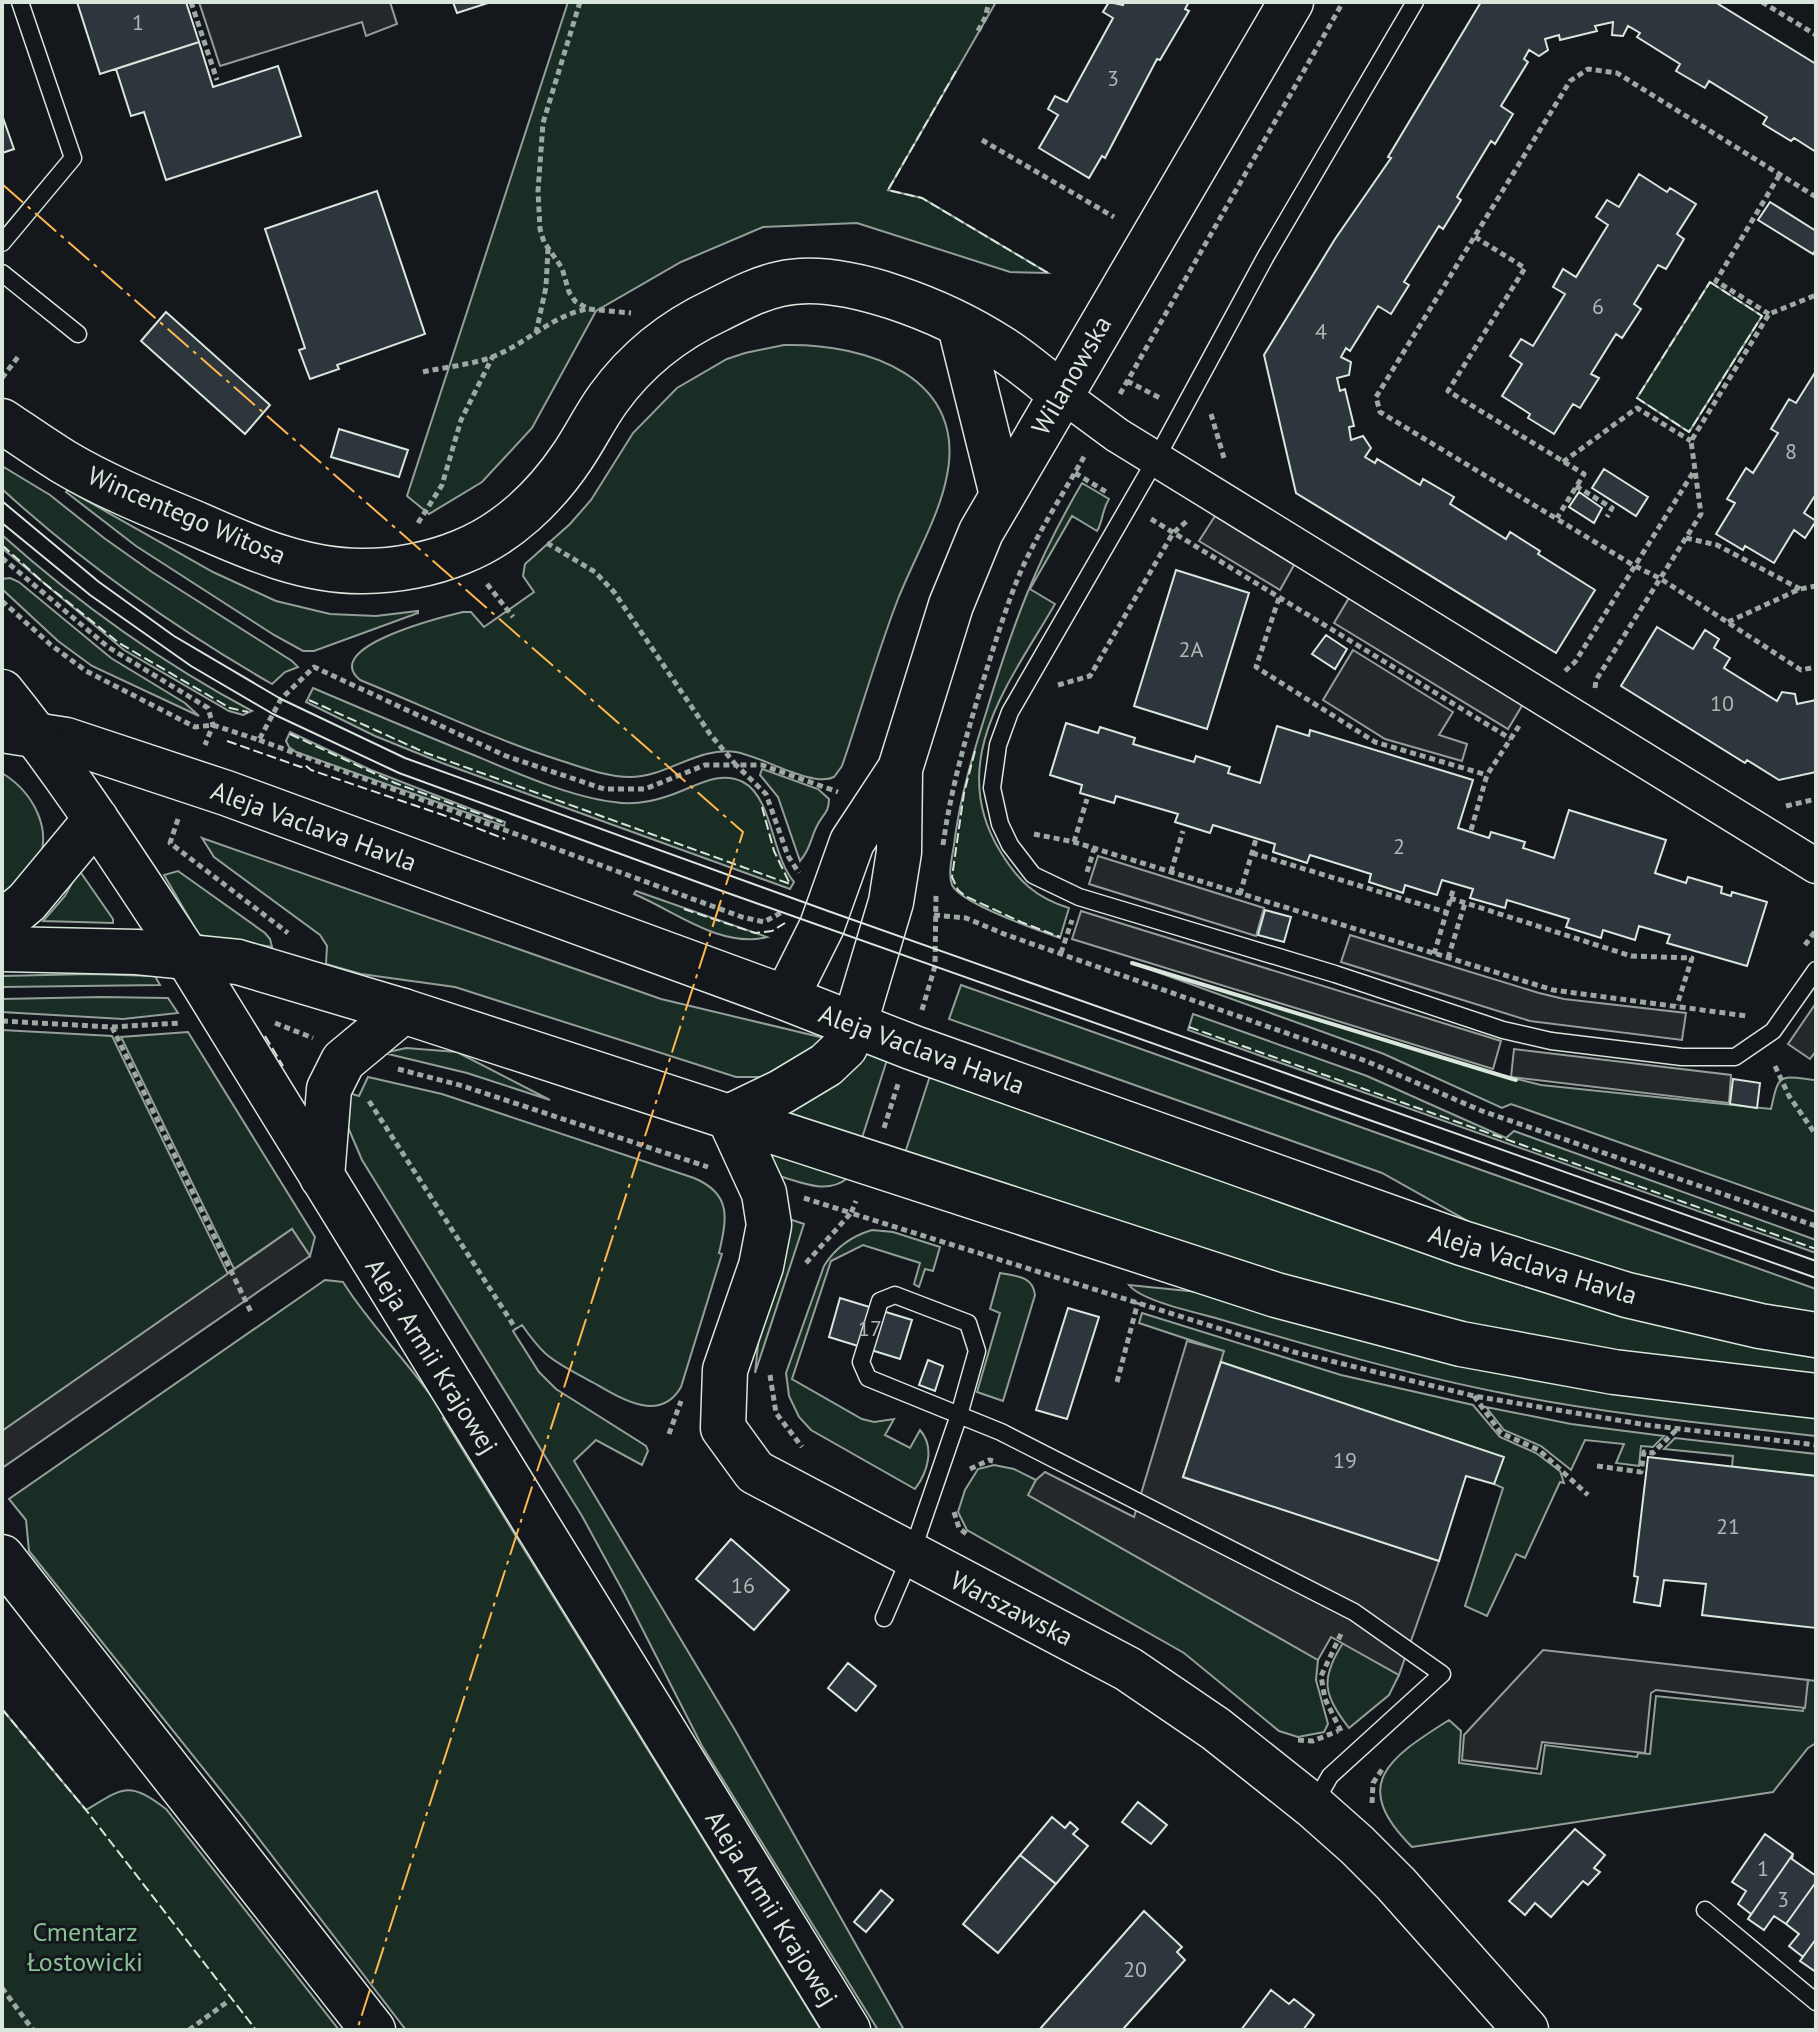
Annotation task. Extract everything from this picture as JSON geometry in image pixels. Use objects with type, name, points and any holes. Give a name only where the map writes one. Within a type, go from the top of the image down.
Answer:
[{"type":"main road","name":"Wilanowska","points":[[786,998],[822,926],[852,842],[900,769],[951,605],[981,532],[1291,2]]},
{"type":"main road","name":"Wincentego Witosa","points":[[2,421],[66,463],[255,550],[311,565],[363,571],[413,566],[462,552],[500,531],[535,502],[570,459],[608,399],[640,360],[696,320],[751,293],[782,283],[832,283],[880,292],[917,305],[1001,348],[1060,393]]},
{"type":"main road","points":[[960,326],[1002,495]]},
{"type":"main road","name":"Aleja Armii Krajowej","points":[[2,692],[19,733],[96,819],[186,955],[848,2030]]},
{"type":"main road","name":"Aleja Vaclava Havla","points":[[19,733],[66,740],[191,782],[786,998],[854,1026],[1462,1243],[1627,1295],[1760,1326],[1816,1335]]},
{"type":"main road","name":"Wilanowska","points":[[729,1117],[781,1092],[826,1065],[845,1047],[891,902],[899,852],[900,769]]},
{"type":"main road","points":[[2,923],[27,902],[96,819]]},
{"type":"main road","points":[[2,949],[186,955],[238,962],[403,1011],[1276,1295],[1461,1344],[1614,1372],[1816,1396]]},
{"type":"main road","points":[[322,1177],[329,1089],[343,1061],[403,1011]]},
{"type":"main road","name":"Warszawska","points":[[729,1117],[764,1193],[769,1225],[761,1266],[725,1370],[723,1428],[755,1472],[1128,1669],[1216,1729],[1313,1806],[1396,1884],[1521,2028]]},
{"type":"main road","points":[[2,1557],[373,2030]]},
{"type":"street","points":[[1060,393],[1117,435],[1816,866]]},
{"type":"lane","points":[[2,243],[73,158],[20,2]]},
{"type":"lane","points":[[1415,2],[1266,256],[1156,459],[1010,712],[998,745],[992,788],[1000,824],[1010,845],[1033,875],[1079,897],[1335,974],[1503,1030],[1551,1041],[1667,1055],[1735,1057],[1773,1031],[1816,970]]},
{"type":"lane","points":[[2,273],[78,334]]},
{"type":"lane","points":[[884,1618],[911,1555],[959,1415],[977,1351],[968,1323],[895,1295],[880,1301],[861,1362],[868,1378],[959,1415],[1032,1447],[1354,1612],[1442,1674],[1330,1776],[1313,1806]]},
{"type":"lane","points":[[1705,1910],[1816,2002]]},
{"type":"path","points":[[191,2],[217,80]]},
{"type":"path","points":[[580,2],[543,123],[538,212],[540,229],[562,268],[569,292],[575,301],[588,309]]},
{"type":"path","points":[[978,31],[989,2]]},
{"type":"path","points":[[1127,381],[1343,2]]},
{"type":"path","points":[[1762,2],[1816,35]]},
{"type":"path","points":[[1816,197],[1617,73],[1588,69],[1570,81],[1376,397],[1380,412],[1661,579],[1801,670],[1816,667]]},
{"type":"path","points":[[982,140],[1114,217]]},
{"type":"path","points":[[1769,314],[1716,281],[1780,174]]},
{"type":"path","points":[[1475,237],[1525,268],[1448,391],[1584,474],[1557,518]]},
{"type":"path","points":[[536,333],[546,287],[548,248]]},
{"type":"path","points":[[1594,692],[1596,680],[1701,514],[1691,441],[1769,314],[1816,295]]},
{"type":"path","points":[[423,372],[493,356],[536,333],[553,320],[588,309],[631,313]]},
{"type":"path","points":[[411,534],[442,485],[461,420],[493,356]]},
{"type":"path","points":[[2,378],[18,357]]},
{"type":"path","points":[[1209,405],[1225,465]]},
{"type":"path","points":[[1563,462],[1637,408],[1691,441]]},
{"type":"path","points":[[1558,674],[1575,662],[1694,470]]},
{"type":"path","points":[[943,846],[949,800],[965,737],[1000,627],[1020,573],[1075,473],[1511,739]]},
{"type":"path","points":[[1576,486],[1612,508],[1607,517]]},
{"type":"path","points":[[1049,688],[1090,676],[1173,533]]},
{"type":"path","points":[[1686,538],[1717,545],[1800,589]]},
{"type":"path","points":[[543,541],[595,572],[614,592],[710,734],[766,794],[788,856],[798,872],[836,886]]},
{"type":"path","points":[[2,558],[108,647],[208,708],[213,725],[170,843],[310,949],[279,1023],[226,1020],[112,1027],[2,1021]]},
{"type":"path","points":[[1728,622],[1800,589],[1816,586]]},
{"type":"path","points":[[1279,598],[1256,667],[1375,742],[1487,775]]},
{"type":"path","points":[[2,601],[51,645],[86,671],[195,727],[213,725],[259,740],[742,917],[764,922],[783,912],[789,905]]},
{"type":"path","points":[[259,740],[281,699],[314,667],[506,756],[604,789],[645,789],[705,765],[762,765],[840,792]]},
{"type":"path","points":[[1471,830],[1487,775],[1525,717]]},
{"type":"path","points":[[1074,842],[1087,799]]},
{"type":"path","points":[[1780,808],[1816,799]]},
{"type":"path","points":[[1171,872],[1183,831]]},
{"type":"path","points":[[1040,844],[1031,833],[1074,842],[1553,990],[1756,1018]]},
{"type":"path","points":[[1240,894],[1256,839]]},
{"type":"path","points":[[1252,853],[1446,912]]},
{"type":"path","points":[[1434,954],[1454,887]]},
{"type":"path","points":[[936,892],[936,916]]},
{"type":"path","points":[[1450,898],[1631,956],[1692,958],[1677,1005]]},
{"type":"path","points":[[891,902],[936,916],[966,918],[1366,1061],[1482,1111],[1816,1226]]},
{"type":"path","points":[[1448,958],[1465,903]]},
{"type":"path","points":[[112,1027],[252,1314]]},
{"type":"path","points":[[1775,1066],[1789,1096],[1816,1135]]},
{"type":"path","points":[[367,1098],[516,1329]]},
{"type":"path","points":[[802,1275],[806,1260],[851,1213]]},
{"type":"path","points":[[1117,1382],[1138,1302]]},
{"type":"path","points":[[774,1363],[769,1378],[776,1413],[800,1446],[813,1454]]},
{"type":"path","points":[[1474,1396],[1501,1433],[1539,1450],[1588,1495]]},
{"type":"path","points":[[1597,1466],[1641,1472],[1644,1452],[1653,1453],[1677,1429]]},
{"type":"path","points":[[969,1470],[989,1460],[1024,1467],[1032,1447]]},
{"type":"path","points":[[953,1509],[959,1528],[973,1539]]},
{"type":"path","points":[[1354,1612],[1321,1676],[1325,1699],[1340,1730],[1381,1770]]},
{"type":"path","points":[[1283,1739],[1313,1741],[1340,1730]]},
{"type":"path","points":[[1375,1814],[1372,1806],[1373,1783],[1388,1761]]},
{"type":"path","points":[[2,1988],[33,2030]]},
{"type":"path","points":[[189,2030],[227,2002]]},
{"type":"green space","points":[[568,2],[996,2],[888,190],[922,198],[1048,273],[1010,272],[857,223],[763,227],[681,262],[596,311],[532,428],[482,482],[429,514],[407,496]]},
{"type":"green space","points":[[1710,282],[1762,316],[1689,432],[1637,398]]},
{"type":"green space","points":[[784,345],[847,351],[878,360],[905,373],[927,391],[942,415],[949,445],[946,480],[937,509],[898,599],[842,766],[834,777],[825,779],[800,775],[747,755],[722,751],[644,776],[612,775],[508,742],[360,680],[352,668],[356,656],[369,645],[411,627],[463,612],[471,612],[484,627],[534,592],[523,576],[525,564],[570,524],[591,500],[633,433],[677,388],[727,359]]},
{"type":"green space","points":[[2,466],[50,495],[152,572],[298,667],[285,672],[272,684],[166,618],[66,544],[2,489]]},
{"type":"green space","points":[[1082,483],[1109,499],[1097,531],[1072,516],[1030,589],[1055,604],[1003,693],[990,723],[981,754],[979,785],[985,818],[1000,851],[1014,871],[1037,893],[1069,908],[1060,938],[969,900],[952,885],[950,867],[968,774],[1006,652],[1038,567]]},
{"type":"green space","points":[[68,490],[213,572],[276,601],[330,614],[376,616],[418,613],[314,651],[303,651],[136,546],[66,492]]},
{"type":"green space","points":[[2,535],[60,584],[122,630],[186,673],[252,711],[243,715],[229,711],[124,650],[2,548]]},
{"type":"green space","points":[[2,579],[19,582],[111,658],[185,703],[199,716],[92,666],[58,641],[2,589]]},
{"type":"green space","points":[[313,688],[526,777],[597,799],[641,802],[662,798],[714,779],[743,782],[760,801],[786,871],[794,882],[790,889],[375,736],[306,702]]},
{"type":"green space","points":[[290,732],[371,770],[505,822],[504,826],[296,752],[286,741]]},
{"type":"green space","points":[[762,769],[818,789],[829,799],[827,810],[800,861],[778,797],[760,775]]},
{"type":"green space","points":[[2,773],[31,802],[42,826],[43,839],[36,866],[2,895]]},
{"type":"green space","points":[[202,838],[661,999],[820,1037],[825,1041],[764,1077],[736,1077],[455,987],[361,974],[326,964],[327,946],[320,935],[214,857]]},
{"type":"green space","points":[[79,870],[113,923],[43,921],[65,896]]},
{"type":"green space","points":[[178,871],[265,933],[272,947],[199,935],[164,875]]},
{"type":"green space","points":[[636,891],[767,937],[733,938],[716,933],[634,894]]},
{"type":"green space","points":[[1132,963],[1541,1085],[1771,1109],[1776,1088],[1783,1079],[1816,1080],[1816,1212],[1511,1104],[1502,1108],[1384,1054]]},
{"type":"green space","points":[[2,976],[155,976],[160,985],[2,987]]},
{"type":"green space","points":[[961,985],[1816,1289],[1816,1316],[1644,1278],[1475,1225],[1382,1173],[949,1019]]},
{"type":"green space","points":[[168,998],[178,1013],[123,1019],[2,1012],[2,999]]},
{"type":"green space","points":[[1193,1014],[1367,1076],[1506,1138],[1514,1131],[1816,1240],[1816,1253],[1188,1030]]},
{"type":"green space","points":[[2,1030],[112,1036],[228,1274],[2,1431]]},
{"type":"green space","points":[[188,1032],[315,1237],[310,1256],[292,1229],[234,1269],[121,1037]]},
{"type":"green space","points":[[406,1048],[457,1052],[550,1100],[467,1073],[384,1053]]},
{"type":"green space","points":[[865,1053],[887,1060],[862,1138],[783,1113]]},
{"type":"green space","points":[[930,1076],[1501,1279],[1666,1327],[1816,1358],[1816,1376],[1686,1361],[1523,1336],[1335,1292],[905,1153]]},
{"type":"green space","points":[[368,1077],[442,1094],[694,1178],[706,1184],[721,1200],[725,1218],[719,1253],[722,1254],[681,1387],[672,1398],[651,1406],[627,1401],[551,1358],[522,1325],[513,1331],[539,1372],[556,1389],[646,1446],[648,1451],[642,1465],[596,1440],[574,1461],[735,1730],[904,2030],[878,2030],[702,1746],[582,1516],[362,1160],[347,1125],[349,1093],[359,1096]]},
{"type":"green space","points":[[762,1150],[848,1178],[821,1187],[775,1175]]},
{"type":"green space","points":[[786,1218],[804,1224],[755,1373],[759,1336],[786,1255]]},
{"type":"green space","points":[[872,1230],[893,1232],[940,1247],[933,1271],[925,1269],[919,1287],[914,1284],[920,1263],[863,1245],[831,1261],[792,1379],[862,1419],[874,1422],[894,1419],[885,1435],[910,1448],[920,1430],[927,1444],[928,1460],[915,1489],[811,1430],[799,1417],[789,1396],[786,1373],[824,1266],[845,1244]]},
{"type":"green space","points":[[1000,1273],[1027,1280],[1035,1295],[1003,1401],[977,1392],[1000,1313],[990,1309]]},
{"type":"green space","points":[[325,1280],[343,1282],[445,1416],[443,1418],[821,2030],[406,2030],[243,1818],[29,1551],[26,1520],[9,1499]]},
{"type":"green space","points":[[1129,1285],[1198,1292],[1316,1328],[1448,1362],[1816,1417],[1816,1436],[1619,1413],[1466,1386],[1171,1306],[1135,1291]]},
{"type":"green space","points":[[1142,1313],[1341,1375],[1473,1405],[1500,1437],[1536,1453],[1560,1471],[1564,1483],[1560,1482],[1525,1558],[1516,1554],[1487,1616],[1465,1606],[1503,1488],[1494,1484],[1503,1457],[1221,1362],[1223,1351],[1139,1323]]},
{"type":"green space","points":[[1486,1407],[1571,1424],[1664,1436],[1653,1447],[1641,1446],[1639,1466],[1616,1463],[1624,1444],[1585,1440],[1571,1470],[1541,1446],[1504,1430]]},
{"type":"green space","points":[[1675,1438],[1816,1454],[1816,1476],[1732,1467],[1733,1456],[1664,1449]]},
{"type":"green space","points":[[994,1465],[1014,1469],[1036,1480],[1029,1495],[1318,1660],[1316,1680],[1328,1724],[1324,1732],[1298,1737],[1279,1731],[1184,1653],[967,1530],[958,1512],[965,1490],[978,1469]]},
{"type":"green space","points":[[1343,1643],[1399,1675],[1389,1695],[1349,1728],[1334,1705],[1328,1686],[1331,1667]]},
{"type":"green space","points":[[1808,1680],[1816,1681],[1816,1743],[1808,1748],[1773,1792],[1412,1847],[1393,1825],[1383,1806],[1380,1789],[1384,1774],[1394,1760],[1449,1720],[1461,1731],[1459,1763],[1541,1774],[1545,1745],[1637,1757],[1638,1753],[1650,1754],[1656,1696],[1803,1711]]},
{"type":"green space","name":"Cmentarz Łostowicki","points":[[2,1709],[86,1810],[126,1790],[143,1794],[166,1809],[339,2030],[2,2030]]},
{"type":"shaded area","points":[[199,2],[390,2],[397,24],[366,36],[362,22],[220,66]]},
{"type":"shaded area","points":[[1215,516],[1294,565],[1280,590],[1199,541]]},
{"type":"shaded area","points":[[1349,598],[1523,704],[1508,729],[1334,623]]},
{"type":"shaded area","points":[[1353,650],[1453,712],[1439,735],[1467,744],[1462,761],[1385,739],[1323,700]]},
{"type":"shaded area","points":[[1098,856],[1264,908],[1256,936],[1089,884]]},
{"type":"shaded area","points":[[1081,911],[1501,1041],[1493,1069],[1072,939]]},
{"type":"shaded area","points":[[1350,935],[1564,999],[1686,1013],[1682,1040],[1530,1021],[1341,962]]},
{"type":"shaded area","points":[[1816,1003],[1816,1051],[1810,1059],[1788,1044]]},
{"type":"shaded area","points":[[1514,1049],[1731,1075],[1729,1103],[1511,1077]]},
{"type":"shaded area","points":[[292,1229],[310,1256],[2,1468],[2,1431]]},
{"type":"shaded area","points":[[1187,1341],[1224,1351],[1183,1477],[1439,1561],[1399,1675],[1331,1637],[1318,1660],[1028,1495],[1036,1480],[1045,1472],[1134,1517]]},
{"type":"shaded area","points":[[1543,1650],[1808,1680],[1805,1708],[1656,1690],[1651,1693],[1645,1753],[1542,1742],[1537,1769],[1462,1760],[1464,1735]]},
{"type":"building","points":[[77,2],[186,2],[199,42],[100,74]]},
{"type":"building","points":[[453,2],[491,2],[457,13]]},
{"type":"building","points":[[1109,2],[1123,5],[1124,2],[1189,2],[1185,9],[1189,11],[1160,60],[1157,59],[1105,158],[1102,156],[1089,178],[1039,148],[1058,115],[1048,109],[1055,96],[1067,102],[1113,18],[1103,12]]},
{"type":"building","points":[[1481,2],[1715,2],[1816,64],[1816,152],[1763,124],[1767,117],[1709,81],[1705,88],[1676,71],[1680,64],[1637,37],[1640,33],[1628,26],[1623,36],[1612,35],[1613,22],[1595,26],[1597,31],[1560,40],[1559,35],[1545,39],[1548,50],[1539,56],[1529,50],[1524,59],[1528,62],[1501,106],[1513,114],[1495,144],[1491,141],[1457,197],[1461,200],[1443,229],[1439,226],[1404,282],[1409,285],[1391,314],[1378,306],[1350,351],[1346,348],[1341,357],[1351,362],[1349,375],[1337,378],[1340,391],[1345,389],[1354,426],[1349,427],[1351,440],[1363,436],[1371,448],[1365,457],[1375,463],[1377,459],[1420,485],[1423,479],[1454,497],[1450,504],[1506,539],[1510,532],[1595,590],[1556,653],[1296,493],[1264,355],[1335,239],[1391,158],[1388,157]]},
{"type":"building","points":[[199,42],[213,87],[278,66],[301,136],[166,180],[144,112],[131,116],[116,69]]},
{"type":"building","points":[[2,115],[14,149],[2,153]]},
{"type":"building","points":[[1639,174],[1667,192],[1670,188],[1696,204],[1677,234],[1684,239],[1666,269],[1658,265],[1634,304],[1641,309],[1622,338],[1616,334],[1591,374],[1599,378],[1580,408],[1573,404],[1554,434],[1528,418],[1530,414],[1502,396],[1522,364],[1510,356],[1521,339],[1533,346],[1565,294],[1553,287],[1563,269],[1576,277],[1608,225],[1596,217],[1607,200],[1619,207]]},
{"type":"building","points":[[377,191],[425,334],[337,365],[339,369],[310,379],[299,350],[305,348],[265,229]]},
{"type":"building","points":[[1770,202],[1816,231],[1813,254],[1758,220]]},
{"type":"building","points":[[166,312],[270,405],[245,434],[141,341]]},
{"type":"building","points":[[1816,371],[1816,494],[1804,513],[1816,521],[1805,538],[1794,530],[1774,563],[1716,534],[1735,503],[1727,499],[1746,468],[1753,473],[1778,433],[1771,429],[1789,399],[1796,403]]},
{"type":"building","points":[[339,429],[408,450],[399,477],[331,457]]},
{"type":"building","points":[[1604,469],[1648,497],[1636,516],[1592,488]]},
{"type":"building","points":[[1579,492],[1602,508],[1594,523],[1569,507]]},
{"type":"building","points":[[1176,570],[1249,593],[1207,729],[1134,706]]},
{"type":"building","points":[[1657,627],[1693,649],[1705,630],[1719,639],[1714,648],[1730,658],[1724,668],[1777,701],[1782,692],[1795,694],[1797,704],[1816,700],[1816,772],[1779,780],[1747,760],[1745,763],[1621,686]]},
{"type":"building","points":[[1326,635],[1347,649],[1335,669],[1312,654]]},
{"type":"building","points":[[1066,723],[1098,733],[1100,727],[1135,738],[1133,744],[1194,762],[1196,756],[1230,767],[1228,773],[1260,783],[1277,726],[1309,736],[1310,730],[1473,780],[1458,828],[1489,838],[1491,832],[1525,842],[1523,848],[1554,858],[1569,810],[1666,840],[1655,873],[1686,883],[1688,877],[1722,887],[1721,893],[1731,896],[1732,892],[1767,902],[1747,966],[1667,943],[1670,935],[1639,926],[1635,940],[1603,930],[1601,938],[1566,927],[1569,919],[1507,900],[1505,908],[1470,898],[1473,889],[1442,880],[1437,895],[1405,885],[1403,893],[1369,882],[1371,874],[1310,855],[1307,863],[1273,852],[1275,844],[1213,825],[1210,833],[1175,822],[1178,814],[1116,796],[1114,803],[1080,793],[1082,785],[1050,775]]},
{"type":"building","points":[[1265,910],[1291,917],[1284,942],[1258,935]]},
{"type":"building","points":[[1733,1079],[1760,1083],[1757,1108],[1730,1104]]},
{"type":"building","points":[[840,1298],[912,1320],[900,1359],[829,1337]]},
{"type":"building","points":[[1068,1308],[1099,1317],[1067,1419],[1036,1410]]},
{"type":"building","points":[[928,1360],[943,1366],[935,1391],[919,1385]]},
{"type":"building","points":[[1221,1362],[1504,1457],[1494,1484],[1466,1476],[1439,1561],[1183,1477]]},
{"type":"building","points":[[1648,1457],[1816,1476],[1816,1628],[1702,1615],[1706,1584],[1664,1580],[1660,1606],[1634,1602],[1638,1577],[1634,1576]]},
{"type":"building","points":[[731,1539],[789,1590],[754,1630],[696,1579]]},
{"type":"building","points":[[848,1663],[876,1686],[856,1711],[828,1688]]},
{"type":"building","points":[[1138,1802],[1167,1825],[1151,1844],[1122,1822]]},
{"type":"building","points":[[1052,1817],[1065,1828],[1070,1822],[1078,1829],[1073,1834],[1088,1846],[1056,1884],[1020,1855]]},
{"type":"building","points":[[1575,1829],[1605,1855],[1594,1868],[1600,1872],[1588,1885],[1583,1881],[1551,1917],[1535,1903],[1525,1915],[1509,1901]]},
{"type":"building","points":[[1765,1834],[1793,1854],[1748,1919],[1751,1914],[1738,1904],[1746,1891],[1732,1882]]},
{"type":"building","points":[[1793,1854],[1792,1859],[1816,1876],[1816,1882],[1786,1924],[1774,1916],[1764,1930],[1748,1919]]},
{"type":"building","points":[[1020,1855],[1056,1884],[998,1953],[963,1924]]},
{"type":"building","points":[[1816,1882],[1816,1939],[1803,1957],[1789,1946],[1799,1934],[1786,1924]]},
{"type":"building","points":[[881,1890],[893,1900],[866,1932],[854,1922]]},
{"type":"building","points":[[1144,1911],[1182,1947],[1177,1952],[1185,1960],[1124,2028],[1126,2030],[1039,2030]]},
{"type":"building","points":[[1816,1939],[1816,1972],[1800,1961]]},
{"type":"building","points":[[1271,1990],[1289,2004],[1294,1999],[1314,2015],[1303,2030],[1241,2030]]},
{"type":"tram line","points":[[2,501],[99,582],[174,636],[281,699],[405,758],[1816,1261]]},
{"type":"tram line","points":[[2,523],[90,595],[191,666],[273,714],[399,773],[722,891],[1816,1278]]},
{"type":"fence","points":[[956,71],[888,190],[922,198],[1048,273]]},
{"type":"fence","points":[[1710,282],[1762,316],[1689,432],[1637,398],[1710,282]]},
{"type":"fence","points":[[2,545],[119,643],[230,708],[248,712]]},
{"type":"fence","points":[[309,700],[426,753],[790,884],[774,851],[762,807]]},
{"type":"fence","points":[[290,734],[395,783],[502,822]]},
{"type":"fence","points":[[227,741],[301,767],[305,765],[311,770],[505,839]]},
{"type":"fence","points":[[975,751],[964,793],[952,877],[965,896],[1060,937]]},
{"type":"fence","points":[[684,909],[755,933],[772,931],[785,923]]},
{"type":"fence","points":[[1189,1027],[1816,1249]]},
{"type":"fence","points":[[265,1036],[283,1066]]},
{"type":"fence","points":[[2,1709],[86,1810],[256,2030]]},
{"type":"wall","points":[[1132,963],[1516,1080]]},
{"type":"power","points":[[2,184],[743,832],[357,2030]]}]
